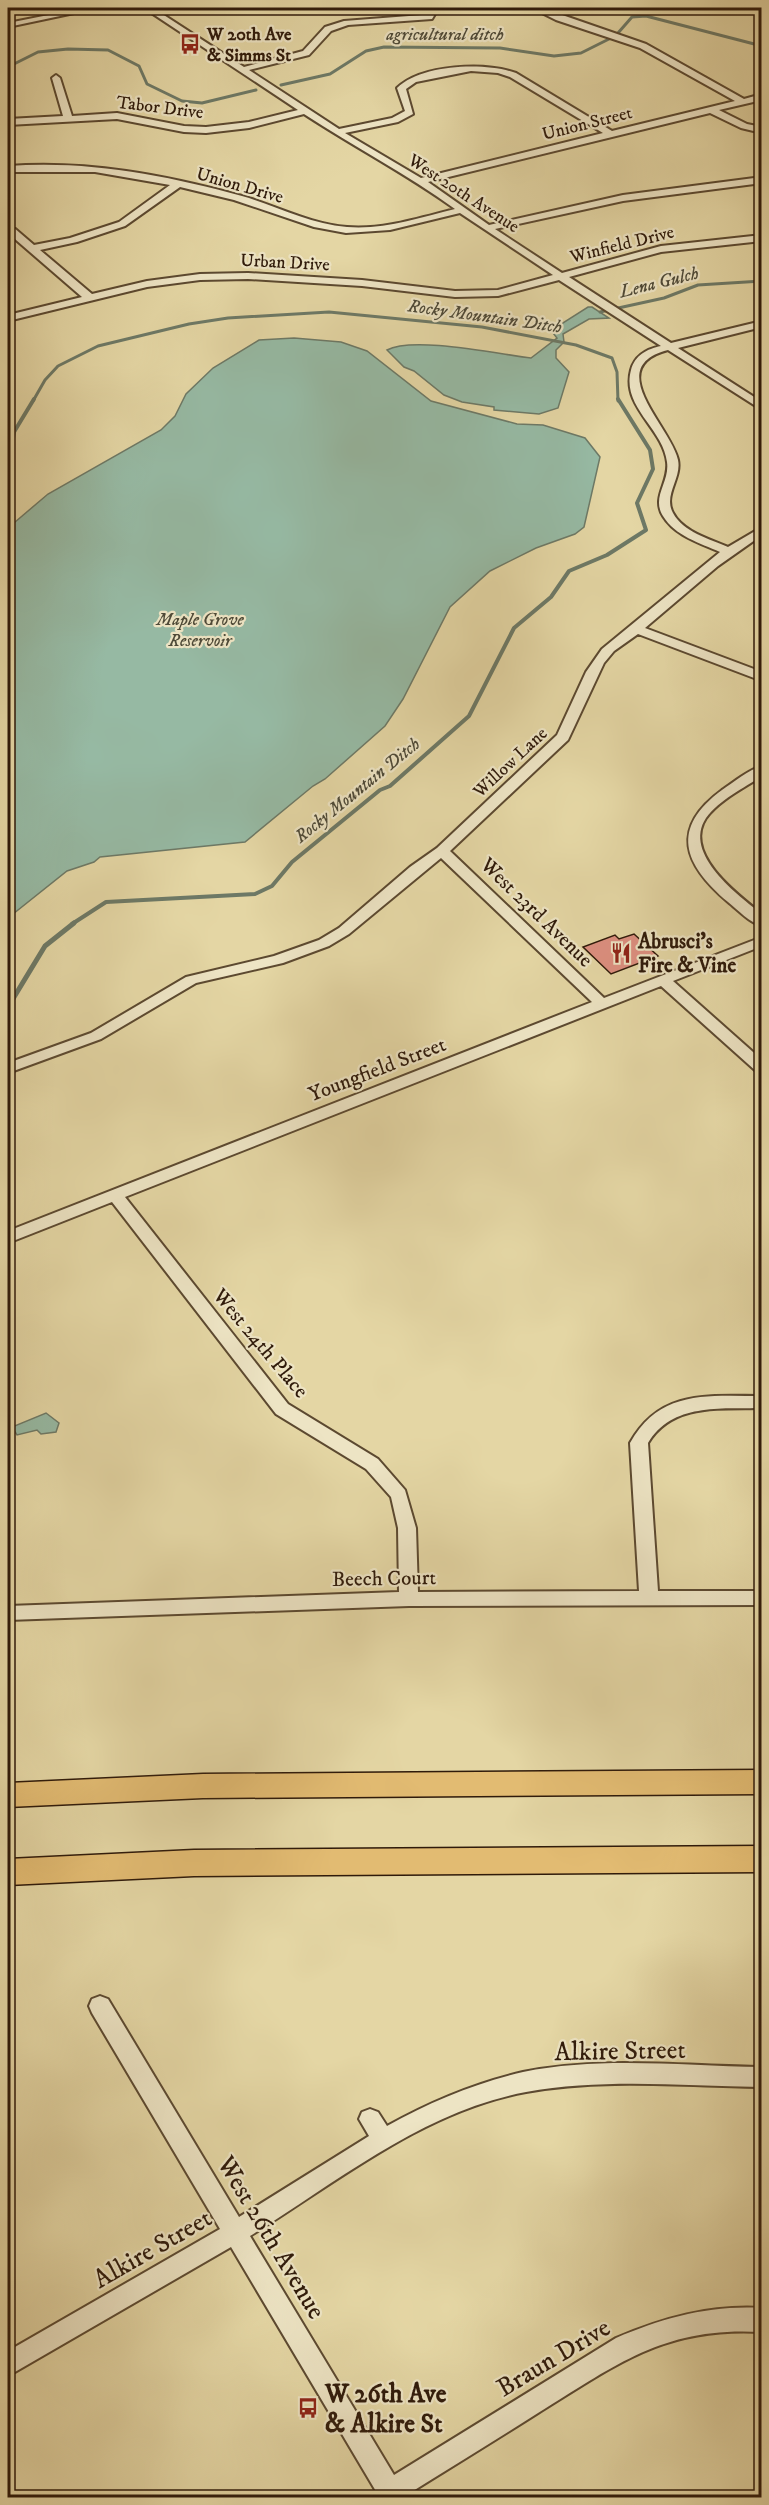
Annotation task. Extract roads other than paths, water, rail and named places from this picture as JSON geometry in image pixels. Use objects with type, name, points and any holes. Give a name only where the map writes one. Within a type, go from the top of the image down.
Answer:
[{"type":"highway","points":[[8,1795],[203,1786],[762,1782]]},
{"type":"highway","points":[[8,1872],[194,1863],[762,1859]]},
{"type":"street","points":[[8,26],[94,8]]},
{"type":"street","name":"West 20th Avenue","points":[[148,8],[337,132],[420,181],[487,228],[762,407]]},
{"type":"street","points":[[536,8],[643,46],[743,102]]},
{"type":"street","points":[[757,8],[762,10]]},
{"type":"street","points":[[242,70],[306,53],[328,29],[347,23],[432,16]]},
{"type":"street","points":[[337,132],[395,120],[410,112],[401,88],[408,82],[446,72],[482,68],[513,75],[610,134]]},
{"type":"street","points":[[56,78],[68,118]]},
{"type":"street","name":"Union Street","points":[[420,181],[762,97]]},
{"type":"street","points":[[712,110],[744,126],[762,130]]},
{"type":"street","name":"Tabor Drive","points":[[8,122],[117,116],[184,129],[207,130],[249,125],[306,111]]},
{"type":"street","name":"Union Drive","points":[[8,169],[78,166],[177,184],[238,199],[312,224],[344,230],[391,227],[462,210]]},
{"type":"street","points":[[487,228],[573,206],[645,192],[762,180]]},
{"type":"street","points":[[32,249],[114,227],[140,213],[177,184]]},
{"type":"street","points":[[8,192],[8,228],[90,298]]},
{"type":"street","name":"Winfield Drive","points":[[562,276],[662,249],[762,238]]},
{"type":"street","name":"Urban Drive","points":[[8,318],[147,284],[216,276],[362,283],[455,294],[498,293],[562,276]]},
{"type":"street","points":[[727,551],[684,530],[670,518],[663,507],[663,494],[673,470],[671,452],[640,405],[635,393],[635,371],[642,358],[649,352],[762,324]]},
{"type":"street","name":"Willow Lane","points":[[8,1068],[96,1036],[191,980],[278,960],[324,943],[344,931],[415,870],[442,851],[563,737],[574,718],[590,675],[607,651],[637,629],[727,551],[762,530]]},
{"type":"street","points":[[637,629],[762,677]]},
{"type":"street","points":[[762,770],[701,815],[695,831],[695,851],[699,861],[716,882],[762,922]]},
{"type":"street","name":"West 23rd Avenue","points":[[442,851],[602,1004]]},
{"type":"street","name":"Youngfield Street","points":[[8,1237],[762,941]]},
{"type":"street","points":[[663,980],[762,1069]]},
{"type":"street","name":"West 24th Place","points":[[114,1195],[282,1409],[372,1464],[399,1495],[407,1528],[409,1599]]},
{"type":"street","points":[[649,1600],[639,1443],[643,1432],[656,1418],[677,1408],[698,1403],[762,1402]]},
{"type":"street","name":"Beech Court","points":[[8,1612],[409,1599],[762,1598]]},
{"type":"street","name":"West 26th Avenue","points":[[100,2006],[392,2494]]},
{"type":"street","name":"Alkire Street","points":[[8,2364],[236,2232],[384,2140],[476,2096],[525,2082],[636,2076],[762,2077]]},
{"type":"street","points":[[370,2119],[384,2140]]},
{"type":"street","name":"Braun Drive","points":[[392,2494],[624,2346],[651,2335],[711,2320],[762,2320]]},
{"type":"water","points":[[588,307],[592,307],[609,318],[589,319],[563,334],[564,342],[556,350],[556,358],[569,372],[558,408],[539,414],[494,410],[494,407],[462,402],[444,395],[414,371],[404,367],[387,350],[399,346],[435,345],[531,358],[557,338],[553,333],[558,326]]},
{"type":"water","name":"Maple Grove Reservoir","points":[[294,338],[341,342],[367,351],[431,401],[517,424],[543,425],[585,438],[600,457],[584,527],[575,534],[536,548],[490,571],[450,607],[403,699],[385,726],[325,779],[313,786],[245,842],[100,857],[94,862],[67,871],[8,918],[8,528],[48,494],[161,430],[175,416],[186,394],[213,368],[259,340]]},
{"type":"water","points":[[46,1413],[59,1423],[56,1432],[41,1434],[37,1430],[17,1435],[12,1427]]},
{"type":"waterway","name":"agricultural ditch","points":[[618,33],[632,17],[646,16],[762,46]]},
{"type":"waterway","name":"agricultural ditch","points":[[281,85],[330,74],[366,51],[384,47],[500,48],[554,56],[581,53],[613,37]]},
{"type":"waterway","name":"agricultural ditch","points":[[8,67],[38,52],[68,49],[108,50],[139,66],[147,84],[182,101],[202,103],[256,90]]},
{"type":"waterway","name":"Lena Gulch","points":[[600,312],[664,298],[698,285],[762,281]]},
{"type":"waterway","name":"Rocky Mountain Ditch","points":[[33,401],[45,380],[58,366],[98,346],[189,324],[228,318],[329,312],[482,327],[576,345],[612,358],[617,372],[618,401]]},
{"type":"waterway","name":"Rocky Mountain Ditch","points":[[8,470],[14,432],[34,399]]},
{"type":"waterway","name":"Rocky Mountain Ditch","points":[[72,924],[106,902],[255,894],[272,886],[292,862],[380,790],[390,786],[469,716],[514,628],[551,597],[569,571],[607,555],[646,530],[637,503],[653,469],[650,450],[618,399]]},
{"type":"waterway","name":"Rocky Mountain Ditch","points":[[8,1007],[45,946],[74,923]]},
{"type":"place","name":"W 20th Ave & Simms St","points":[[190,44]]},
{"type":"place","name":"Abrusci's Fire & Vine","points":[[621,953]]},
{"type":"place","name":"W 26th Ave & Alkire St","points":[[308,2408]]}]
